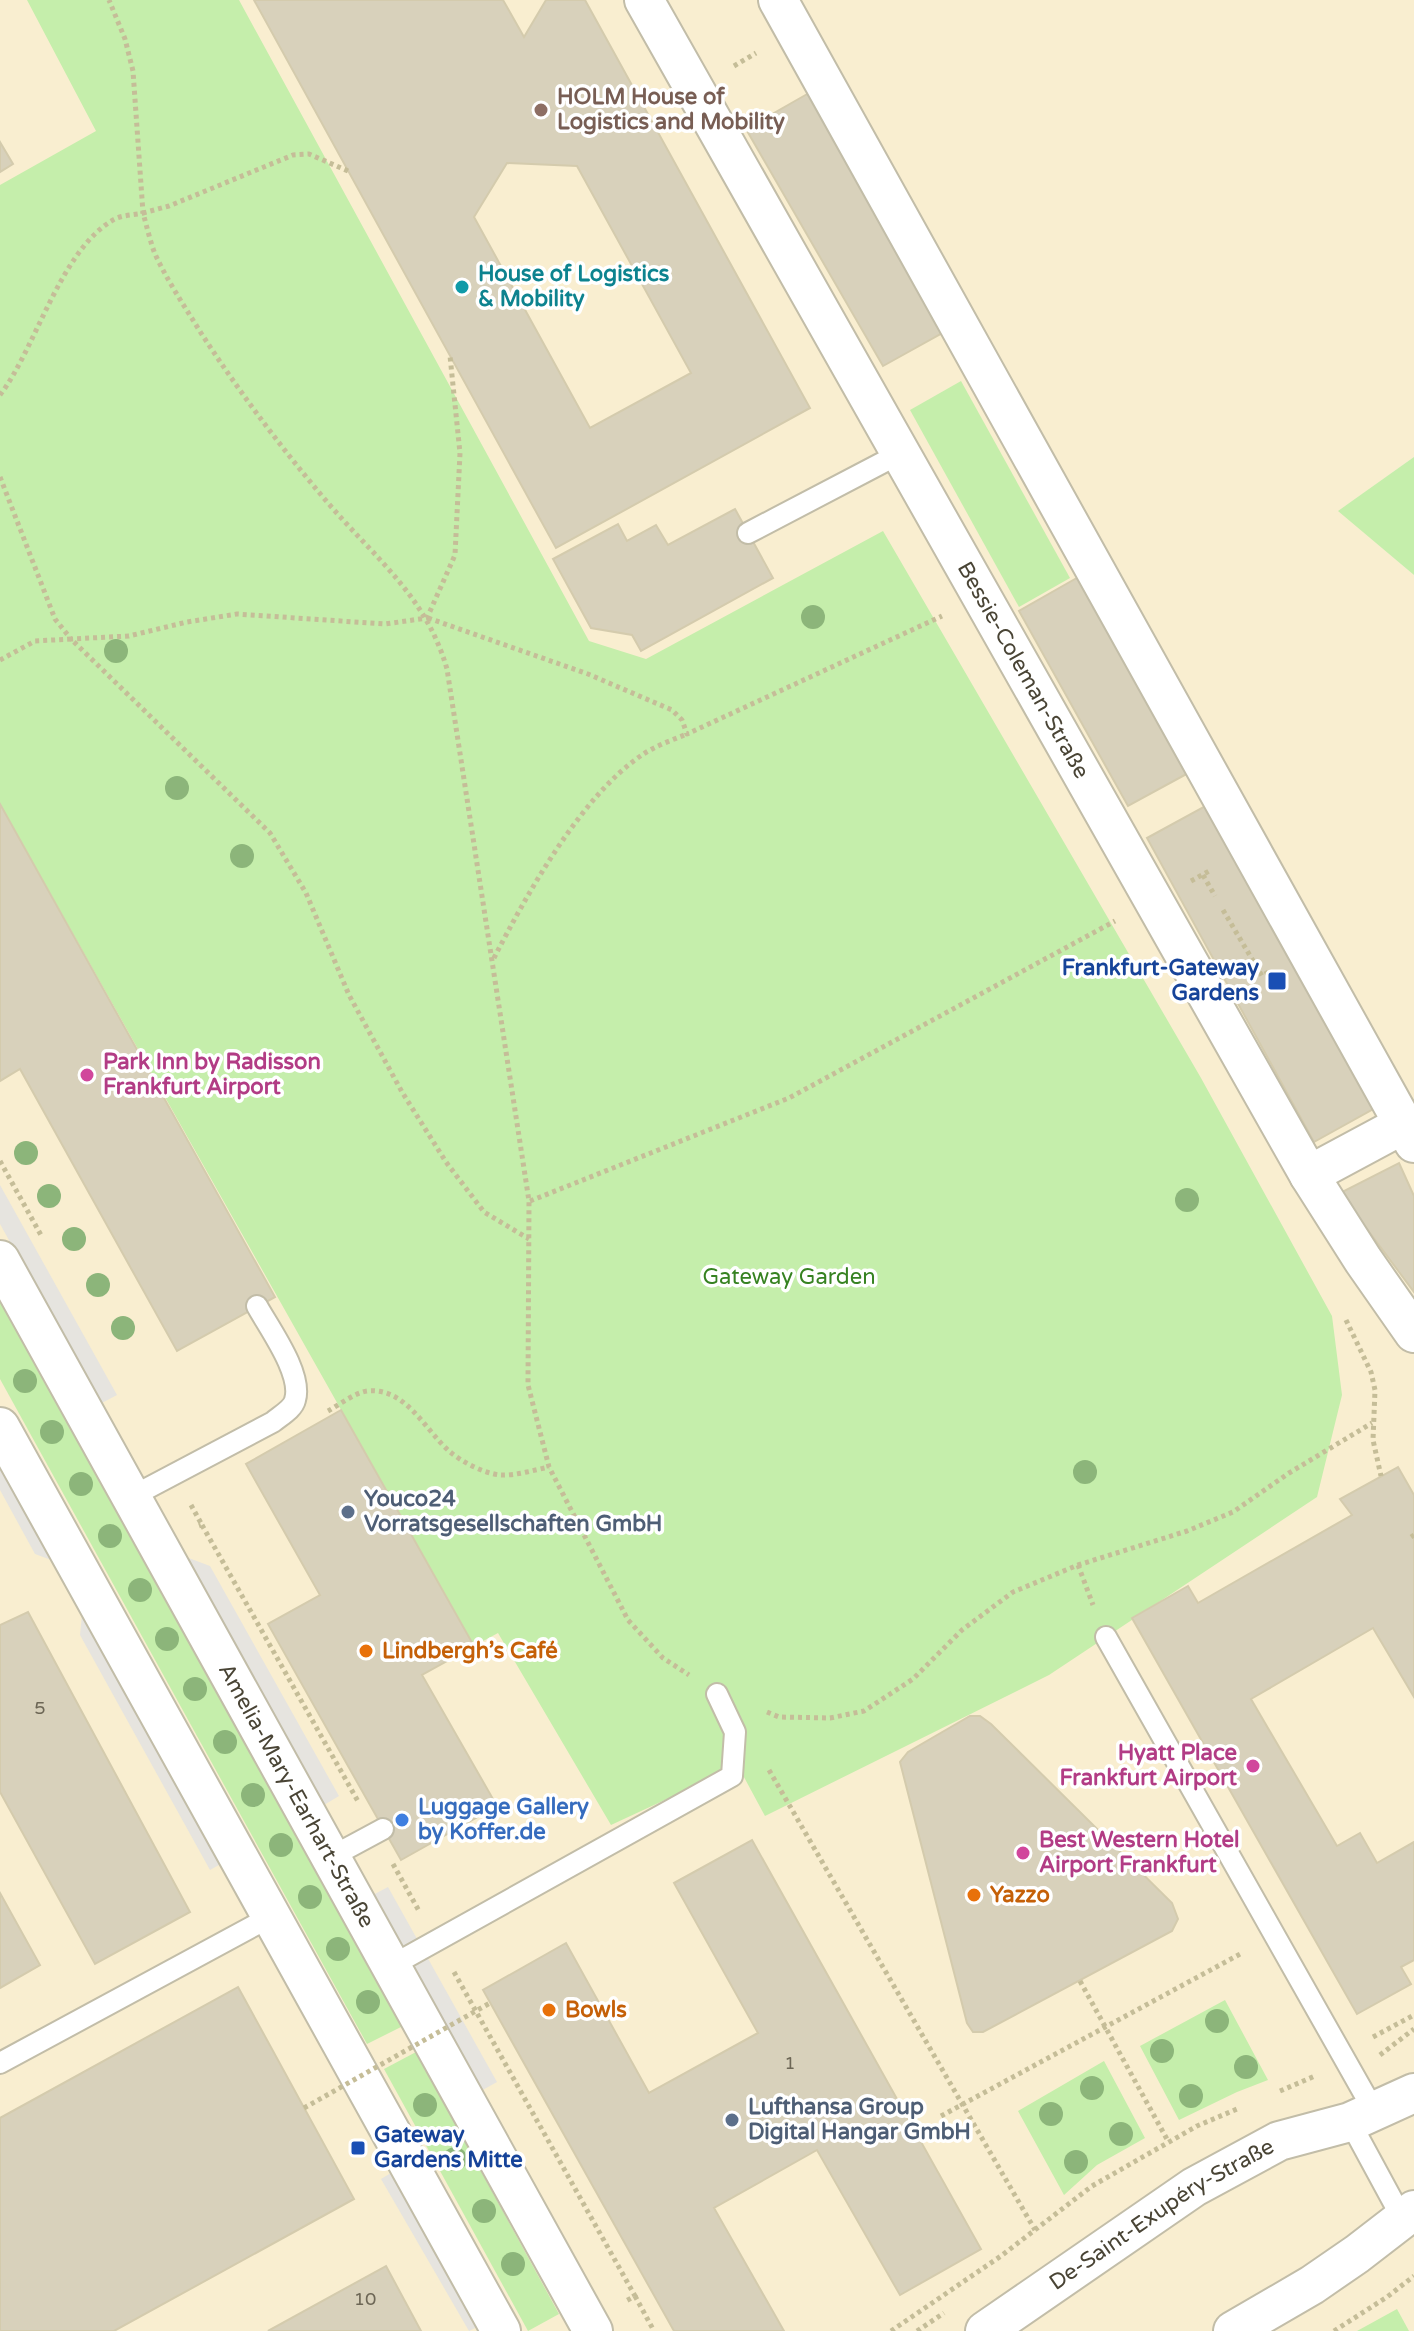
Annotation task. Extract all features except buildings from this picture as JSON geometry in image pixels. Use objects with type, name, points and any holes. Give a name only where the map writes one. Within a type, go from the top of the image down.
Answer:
[{"type":"street","name":"Bessie-Coleman-Straße","points":[[644,0],[1309,1175],[1414,1333]]},
{"type":"street","points":[[786,15],[1409,1133],[1309,1175]]},
{"type":"street","name":"Amelia-Mary-Earhart-Straße","points":[[0,1260],[593,2331]]},
{"type":"street","points":[[0,1427],[501,2331]]},
{"type":"street","name":"De-Saint-Exupéry-Straße","points":[[985,2331],[1194,2187],[1279,2141],[1362,2116],[1414,2093]]},
{"type":"street","points":[[1233,2331],[1312,2285],[1408,2214]]},
{"type":"lane","points":[[748,533],[899,454]]},
{"type":"lane","points":[[131,1497],[273,1422],[295,1401],[296,1383],[289,1364],[257,1306]]},
{"type":"lane","points":[[1106,1637],[1362,2116],[1408,2214]]},
{"type":"lane","points":[[391,1966],[732,1776],[735,1732],[717,1694]]},
{"type":"lane","points":[[331,1857],[383,1829]]},
{"type":"lane","points":[[0,2063],[272,1916]]},
{"type":"path","points":[[109,0],[125,39],[133,71],[143,213],[162,266],[234,383],[281,447],[331,506],[391,568],[427,618],[440,645],[447,669],[529,1201],[528,1385],[549,1467],[628,1620],[663,1658],[717,1694],[779,1717],[830,1718],[864,1711],[913,1679],[962,1630],[1013,1592],[1078,1565],[1187,1531],[1233,1512],[1289,1473],[1373,1423]]},
{"type":"path","points":[[695,88],[786,15]]},
{"type":"path","points":[[0,395],[12,379],[62,281],[89,239],[115,218],[169,206],[293,155],[309,154],[348,171]]},
{"type":"path","points":[[427,618],[455,555],[460,453],[450,356]]},
{"type":"path","points":[[0,477],[55,619],[71,639],[270,833],[306,893],[349,995],[402,1092],[446,1162],[484,1212],[530,1239]]},
{"type":"path","points":[[493,959],[530,888],[598,796],[642,755],[946,613]]},
{"type":"path","points":[[0,660],[35,641],[129,636],[237,614],[385,624],[427,618],[588,674],[672,710],[682,720],[687,734]]},
{"type":"path","points":[[1154,901],[1250,849]]},
{"type":"path","points":[[1203,875],[1215,896]]},
{"type":"path","points":[[1223,910],[1262,976]]},
{"type":"path","points":[[529,1201],[789,1098],[1120,919]]},
{"type":"path","points":[[372,1391],[405,1404],[450,1452],[474,1466],[500,1475],[549,1467]]},
{"type":"path","points":[[761,1758],[1035,2230]]},
{"type":"path","points":[[941,2116],[1226,1962]]},
{"type":"path","points":[[1080,1981],[1168,2141]]},
{"type":"path","points":[[304,2108],[490,2003]]},
{"type":"path","points":[[1334,2331],[1414,2276]]},
{"type":"path","points":[[635,2296],[654,2331]]},
{"type":"shaded area","points":[[0,0],[1414,0],[1414,457],[1339,511],[1414,575],[1414,2331],[0,2331]]},
{"type":"shaded area","points":[[0,1185],[117,1395],[100,1404],[0,1224]]},
{"type":"shaded area","points":[[0,1452],[62,1564],[35,1554],[0,1490]]},
{"type":"shaded area","points":[[186,1557],[210,1566],[339,1796],[324,1805]]},
{"type":"shaded area","points":[[83,1604],[226,1861],[210,1870],[80,1635]]},
{"type":"shaded area","points":[[388,1887],[497,2082],[479,2092],[371,1896]]},
{"type":"shaded area","points":[[396,2170],[483,2324],[469,2331],[381,2179]]},
{"type":"green space","name":"Gateway Garden","points":[[27,0],[239,0],[589,641],[646,659],[883,531],[1201,1078],[1332,1316],[1342,1395],[1317,1497],[1049,1675],[765,1816],[738,1766],[611,1825],[498,1633],[474,1646],[0,804],[0,185],[96,131]]},
{"type":"green space","points":[[961,381],[1070,578],[1019,607],[910,410]]},
{"type":"green space","points":[[1414,457],[1414,575],[1338,511]]},
{"type":"green space","points":[[0,1299],[403,2026],[367,2044],[0,1379]]},
{"type":"green space","points":[[1225,2000],[1268,2080],[1179,2120],[1140,2046]]},
{"type":"green space","points":[[416,2052],[559,2314],[528,2331],[384,2069]]},
{"type":"green space","points":[[1104,2061],[1145,2138],[1097,2165],[1064,2195],[1018,2111]]},
{"type":"green space","points":[[1397,2309],[1409,2331],[1357,2331]]},
{"type":"place","name":"HOLM House of Logistics and Mobility","points":[[541,110]]},
{"type":"place","name":"House of Logistics & Mobility","points":[[462,287]]},
{"type":"place","name":"Frankfurt-Gateway Gardens","points":[[1277,981]]},
{"type":"place","name":"Park Inn by Radisson Frankfurt Airport","points":[[87,1075]]},
{"type":"place","name":"Youco24 Vorratsgesellschaften GmbH","points":[[348,1512]]},
{"type":"place","name":"Lindbergh’s Café","points":[[366,1651]]},
{"type":"place","name":"Hyatt Place Frankfurt Airport","points":[[1253,1766]]},
{"type":"place","name":"Luggage Gallery by Koffer.de","points":[[402,1820]]},
{"type":"place","name":"Best Western Hotel Airport Frankfurt","points":[[1023,1853]]},
{"type":"place","name":"Yazzo","points":[[974,1895]]},
{"type":"place","name":"Bowls","points":[[549,2010]]},
{"type":"place","name":"Lufthansa Group Digital Hangar GmbH","points":[[732,2120]]},
{"type":"place","name":"Gateway Gardens Mitte","points":[[358,2148]]}]
